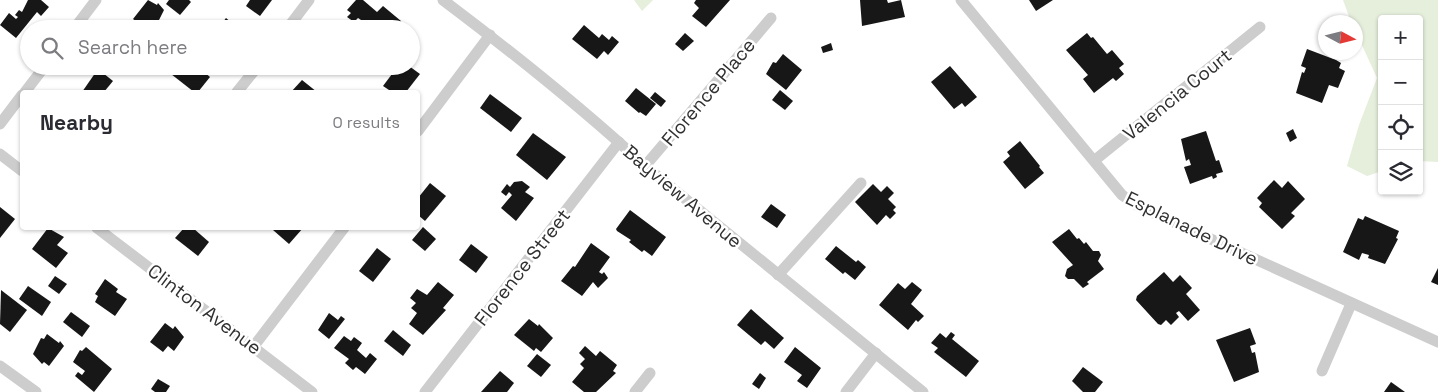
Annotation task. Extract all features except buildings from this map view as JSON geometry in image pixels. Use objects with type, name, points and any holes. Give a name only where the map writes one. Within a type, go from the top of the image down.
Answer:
[{"type":"street","points":[[81,20],[96,0]]},
{"type":"street","points":[[294,20],[309,0]]},
{"type":"street","name":"Bayview Avenue","points":[[442,0],[490,35],[619,142],[645,166],[923,392]]},
{"type":"street","name":"Esplanade Drive","points":[[961,0],[1122,195],[1138,206],[1438,342]]},
{"type":"street","name":"Florence Place","points":[[645,166],[771,18]]},
{"type":"street","name":"Valencia Court","points":[[1095,160],[1260,27]]},
{"type":"street","points":[[420,128],[490,35]]},
{"type":"street","points":[[27,90],[38,75]]},
{"type":"street","points":[[239,90],[251,75]]},
{"type":"street","points":[[0,124],[20,99]]},
{"type":"street","name":"Florence Street","points":[[425,392],[619,142]]},
{"type":"street","points":[[0,154],[20,169]]},
{"type":"street","points":[[778,275],[861,182]]},
{"type":"street","name":"Clinton Avenue","points":[[100,230],[312,392]]},
{"type":"street","points":[[254,346],[342,230]]},
{"type":"street","points":[[1322,371],[1351,304]]},
{"type":"street","points":[[846,392],[876,353]]},
{"type":"street","points":[[0,366],[36,392]]},
{"type":"street","points":[[635,392],[650,373]]},
{"type":"green space","points":[[634,0],[653,0],[642,11]]},
{"type":"green space","points":[[1343,0],[1438,0],[1438,162],[1423,161],[1423,15],[1378,15],[1378,172],[1367,176],[1347,166],[1359,125],[1377,78],[1363,47],[1363,15],[1348,15]]}]
